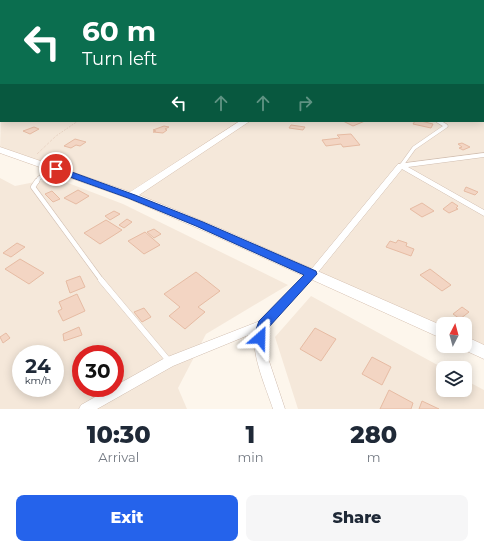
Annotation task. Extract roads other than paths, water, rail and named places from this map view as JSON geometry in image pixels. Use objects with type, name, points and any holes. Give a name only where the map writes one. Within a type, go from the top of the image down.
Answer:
[{"type":"main road","points":[[131,196],[244,122]]},
{"type":"main road","points":[[0,150],[131,196],[246,244],[436,330]]},
{"type":"main road","points":[[472,346],[484,352]]},
{"type":"street","points":[[85,409],[169,362],[264,324],[312,274],[401,166],[484,156]]},
{"type":"street","points":[[401,166],[484,213]]},
{"type":"street","points":[[264,324],[260,338],[261,355],[278,409]]},
{"type":"lane","points":[[436,0],[446,0]]},
{"type":"lane","points":[[401,166],[414,148],[446,126],[440,122]]},
{"type":"lane","points":[[56,169],[39,178],[33,187],[95,273],[169,362]]}]
